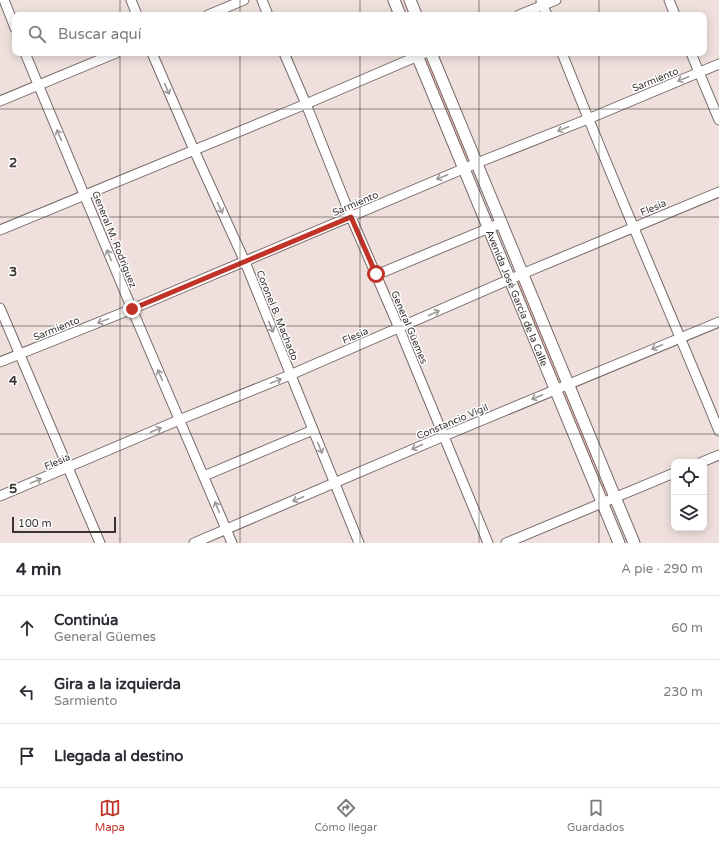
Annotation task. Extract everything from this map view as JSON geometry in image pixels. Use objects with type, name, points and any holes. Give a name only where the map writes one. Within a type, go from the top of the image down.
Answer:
[{"type":"main road","points":[[394,0],[399,12]]},
{"type":"main road","points":[[410,0],[415,12]]},
{"type":"main road","name":"Avenida José García de la Calle","points":[[420,56],[464,168],[619,543]]},
{"type":"main road","name":"Avenida José García de la Calle","points":[[432,56],[634,543]]},
{"type":"street","points":[[4,0],[12,20]]},
{"type":"street","points":[[131,0],[136,12]]},
{"type":"street","points":[[215,12],[244,0]]},
{"type":"street","points":[[262,0],[267,12]]},
{"type":"street","points":[[525,12],[542,3],[556,0]]},
{"type":"street","points":[[669,0],[674,12]]},
{"type":"street","name":"General M. Rodríguez","points":[[26,56],[232,543]]},
{"type":"street","points":[[0,101],[109,56]]},
{"type":"street","name":"Coronel B. Machado","points":[[153,56],[245,262],[359,543]]},
{"type":"street","name":"General Güemes","points":[[285,56],[351,217],[399,328],[488,543]]},
{"type":"street","points":[[0,230],[306,104],[414,56]]},
{"type":"street","points":[[563,56],[633,228],[681,337],[719,430]]},
{"type":"street","points":[[692,56],[719,120]]},
{"type":"street","name":"Sarmiento","points":[[0,362],[132,309],[464,168],[588,119],[719,64]]},
{"type":"street","name":"Flesia","points":[[0,496],[179,420],[290,375],[510,279],[719,192]]},
{"type":"street","points":[[376,274],[501,223]]},
{"type":"street","points":[[0,308],[100,543]]},
{"type":"street","name":"Constancio Vigil","points":[[194,543],[444,436],[719,322]]},
{"type":"street","points":[[204,476],[313,430]]},
{"type":"street","points":[[707,460],[719,455]]},
{"type":"street","points":[[506,543],[671,474]]},
{"type":"green space","points":[[430,59],[471,157],[465,160],[423,62]]},
{"type":"green space","points":[[522,281],[564,379],[558,382],[516,284]]},
{"type":"green space","points":[[568,393],[610,491],[604,493],[562,396]]},
{"type":"route","points":[[132,309],[351,217],[376,274]]}]
